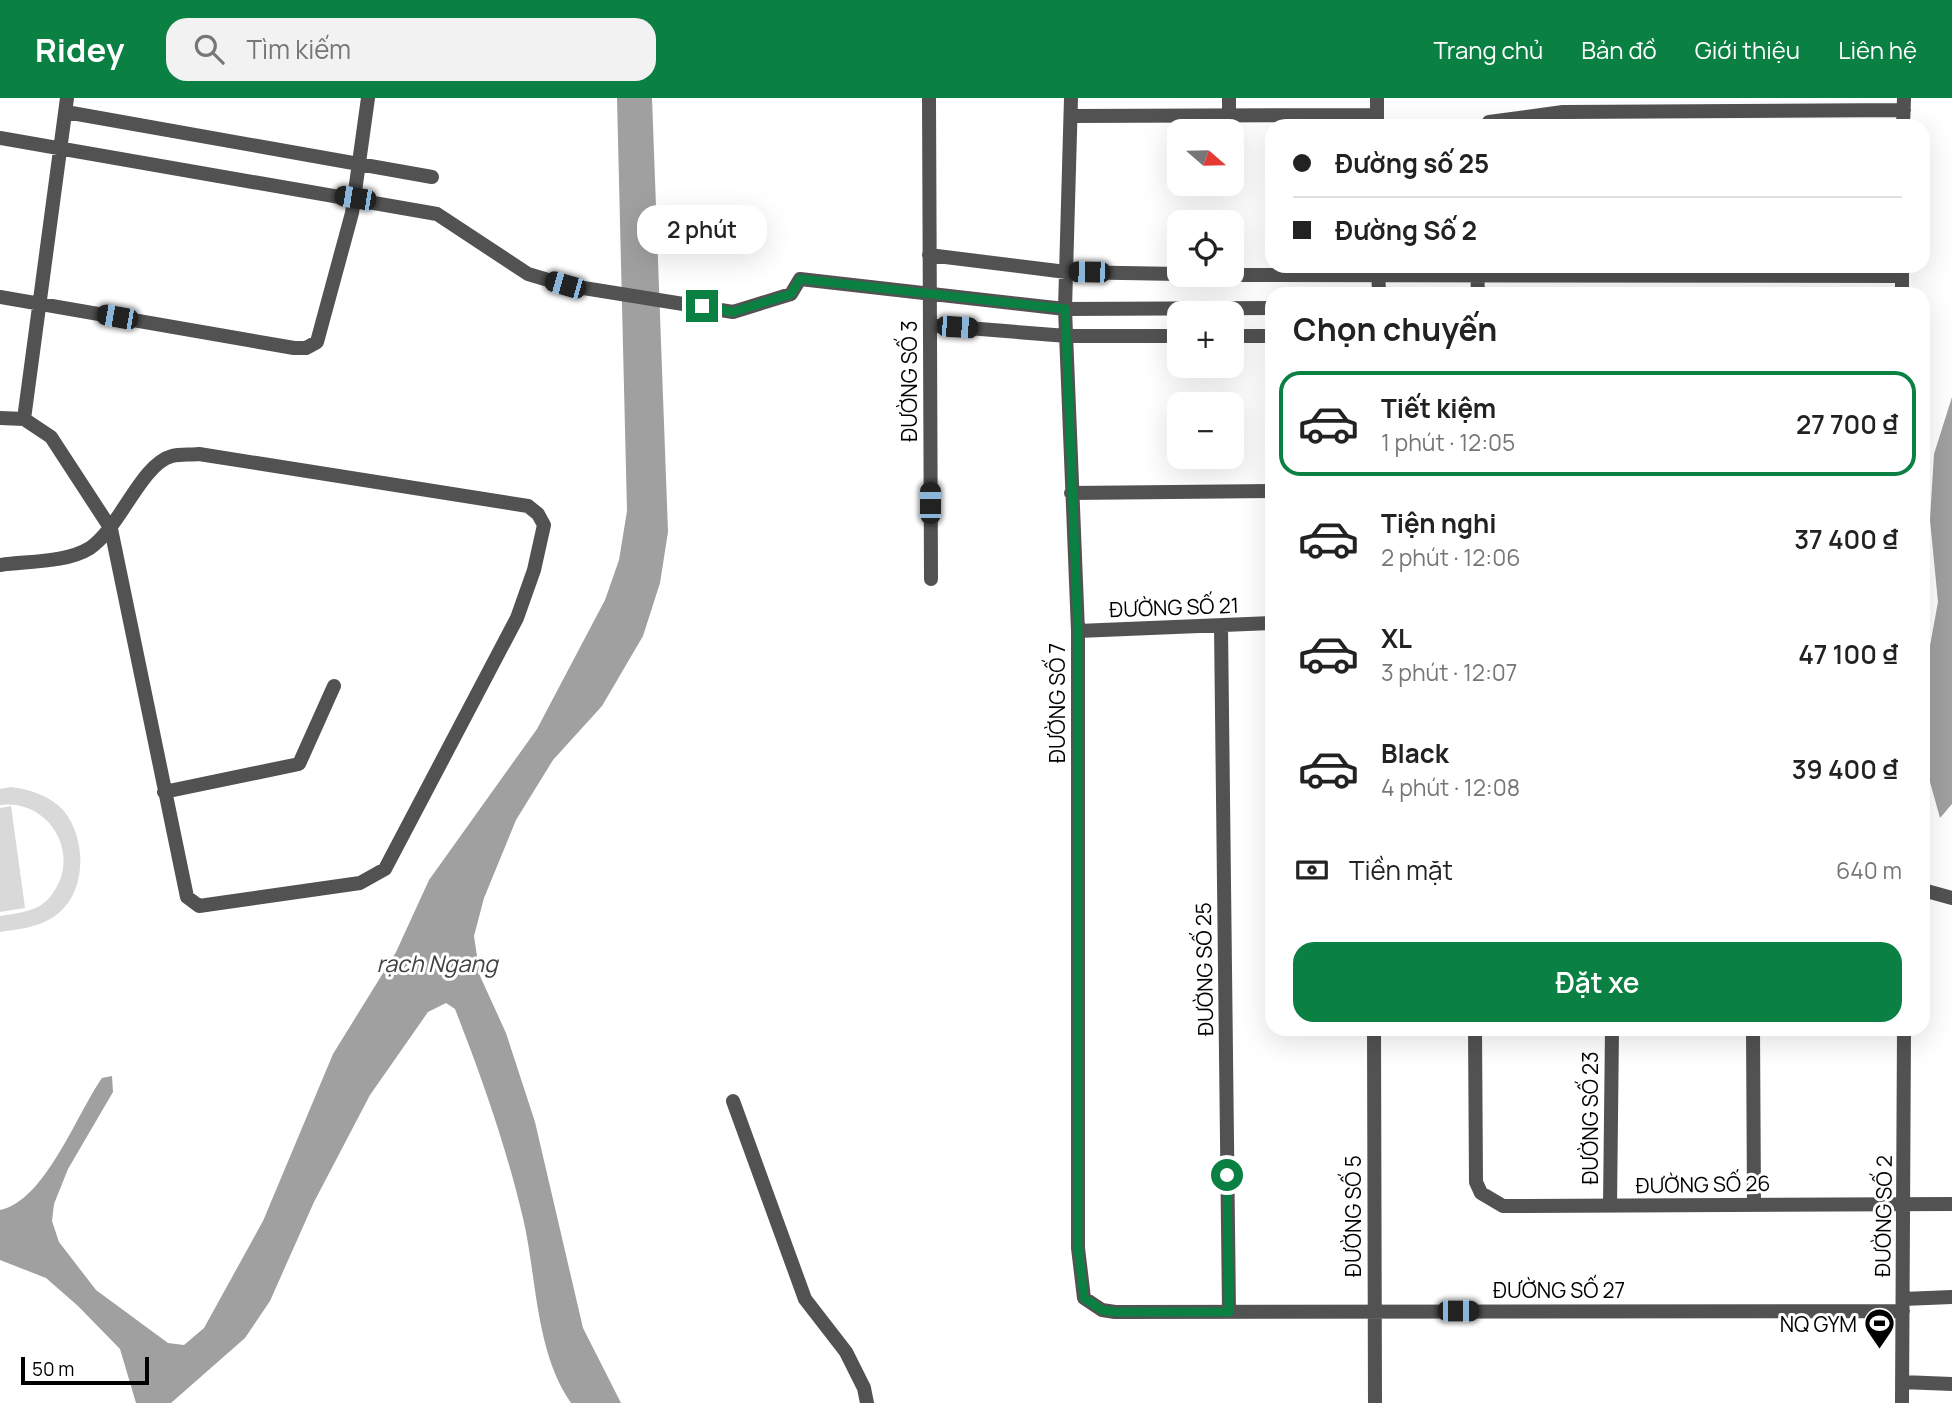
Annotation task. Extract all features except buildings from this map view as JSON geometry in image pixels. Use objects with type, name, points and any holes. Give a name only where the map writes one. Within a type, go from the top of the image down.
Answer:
[{"type":"street","points":[[0,297],[306,348],[317,342],[355,198],[368,98]]},
{"type":"street","name":"ĐƯỜNG SỐ 3","points":[[929,98],[930,579]]},
{"type":"street","name":"ĐƯỜNG SỐ 7","points":[[1071,98],[1065,309],[1078,631],[1078,1248],[1082,1291],[1091,1304]]},
{"type":"street","points":[[1229,98],[1229,116]]},
{"type":"street","points":[[1377,98],[1377,119]]},
{"type":"street","points":[[1511,119],[1563,112],[1904,104]]},
{"type":"street","points":[[24,419],[66,105],[432,177]]},
{"type":"street","points":[[1071,116],[1318,119]]},
{"type":"street","points":[[0,138],[437,214],[528,274],[565,285],[733,312],[791,294],[800,279],[930,291],[1065,309],[1265,308]]},
{"type":"street","points":[[929,255],[1066,272],[1167,274]]},
{"type":"street","points":[[1244,275],[1329,273]]},
{"type":"street","points":[[1382,273],[1397,277],[1446,277],[1467,273]]},
{"type":"street","points":[[930,325],[1067,335],[1167,336]]},
{"type":"street","points":[[1244,336],[1265,336]]},
{"type":"street","points":[[0,418],[24,419],[51,437],[111,529],[187,897],[194,904],[204,906],[360,883],[374,878],[385,869],[517,618],[534,570],[544,525],[538,514],[528,506],[199,454],[169,457],[152,470],[111,529],[91,547],[72,555],[0,565]]},
{"type":"street","points":[[1071,493],[1265,491]]},
{"type":"street","name":"ĐƯỜNG SỐ 21","points":[[1078,631],[1265,623]]},
{"type":"street","name":"ĐƯỜNG SỐ 25","points":[[1221,626],[1229,1312]]},
{"type":"street","points":[[164,792],[299,764],[334,686]]},
{"type":"street","points":[[1930,892],[1952,898]]},
{"type":"street","name":"ĐƯỜNG SỐ 5","points":[[1374,1036],[1375,1403]]},
{"type":"street","name":"ĐƯỜNG SỐ 26","points":[[1475,1036],[1476,1182],[1481,1193],[1503,1206],[1952,1204]]},
{"type":"street","name":"ĐƯỜNG SỐ 23","points":[[1610,1206],[1612,1036]]},
{"type":"street","points":[[1753,1036],[1754,1205]]},
{"type":"street","name":"ĐƯỜNG SỐ 2","points":[[1902,1403],[1904,1036]]},
{"type":"street","points":[[733,1101],[805,1299],[846,1352],[864,1388],[867,1403]]},
{"type":"street","name":"ĐƯỜNG SỐ 27","points":[[1091,1304],[1115,1312],[1375,1311],[1903,1305],[1926,1298],[1952,1297]]},
{"type":"street","points":[[1902,1382],[1952,1384]]},
{"type":"shaded area","points":[[11,787],[39,794],[64,811],[77,837],[80,868],[78,883],[64,909],[52,918],[33,926],[0,932],[0,916],[33,909],[50,897],[60,881],[64,865],[57,833],[47,820],[18,805],[0,805],[0,789]]},
{"type":"shaded area","points":[[11,806],[25,908],[0,912],[0,808]]},
{"type":"water","name":"rạch Ngang","points":[[617,98],[652,98],[668,532],[660,583],[643,636],[602,706],[553,760],[516,820],[484,898],[474,936],[480,976],[506,1033],[535,1122],[583,1328],[621,1403],[571,1403],[559,1383],[544,1337],[528,1241],[501,1138],[455,1009],[446,1003],[428,1012],[370,1095],[314,1202],[270,1301],[245,1338],[171,1403],[136,1403],[120,1349],[46,1278],[0,1260],[0,1210],[16,1203],[31,1191],[58,1154],[102,1078],[112,1076],[113,1092],[68,1169],[54,1204],[52,1221],[59,1242],[96,1290],[168,1343],[184,1345],[204,1328],[263,1221],[333,1054],[396,952],[429,880],[537,729],[605,600],[619,560],[627,511]]},
{"type":"water","points":[[1952,397],[1952,804],[1940,818],[1930,782],[1930,646],[1938,602],[1930,520],[1934,454]]},
{"type":"place","name":"NQ GYM","points":[[1880,1351]]},
{"type":"route","points":[[702,306],[733,312],[791,294],[800,279],[930,291],[1065,309],[1078,631],[1078,1248],[1084,1298],[1102,1310],[1115,1312],[1229,1312],[1227,1175]]}]
